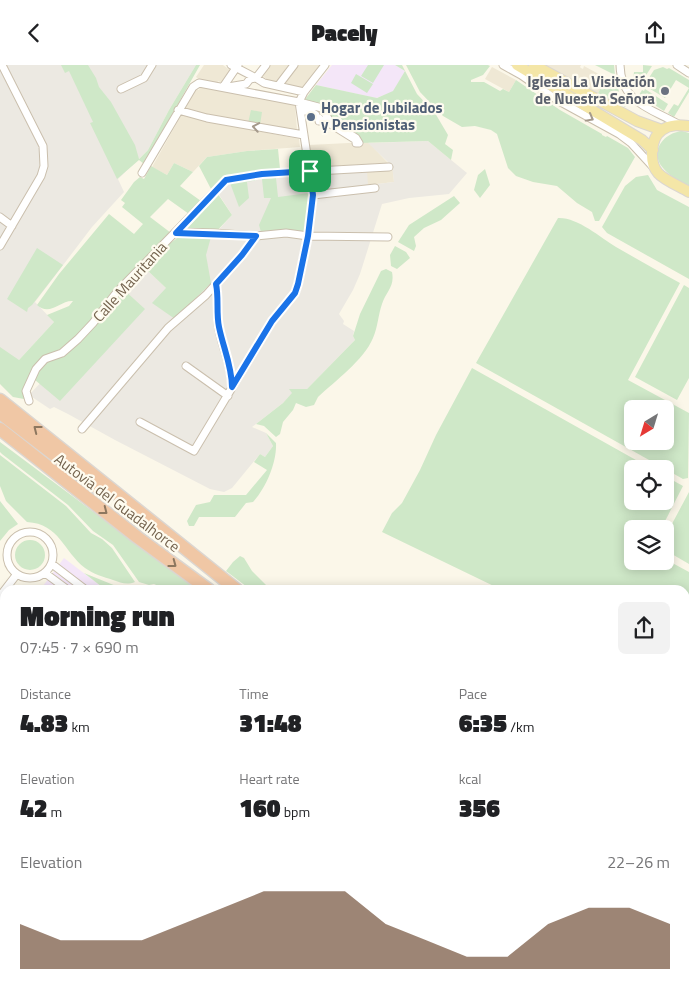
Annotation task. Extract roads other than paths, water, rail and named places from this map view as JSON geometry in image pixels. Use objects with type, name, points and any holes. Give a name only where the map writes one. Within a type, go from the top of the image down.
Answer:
[{"type":"highway","points":[[0,400],[230,585]]},
{"type":"highway","name":"Autovía del Guadalhorce","points":[[0,413],[187,556],[229,585]]},
{"type":"highway","name":"Autovía del Guadalhorce","points":[[0,430],[202,585]]},
{"type":"main road","points":[[516,65],[642,140],[653,150]]},
{"type":"main road","points":[[534,65],[637,121],[662,130]]},
{"type":"main road","points":[[689,127],[678,124],[662,130],[653,143],[652,161],[658,174],[689,192]]},
{"type":"street","points":[[0,246],[42,176],[44,166],[43,146],[2,65]]},
{"type":"street","points":[[121,89],[144,78],[152,65]]},
{"type":"street","points":[[223,87],[246,84],[250,79],[256,78],[266,65]]},
{"type":"street","points":[[278,86],[294,65]]},
{"type":"street","points":[[140,423],[194,451],[272,321],[295,293],[308,236],[313,195],[301,103],[304,92],[325,65]]},
{"type":"street","points":[[503,65],[557,100],[619,134],[631,143],[658,174]]},
{"type":"street","points":[[620,65],[623,85],[630,96],[640,104],[678,124]]},
{"type":"street","points":[[223,87],[235,66],[264,83],[304,92]]},
{"type":"street","points":[[679,66],[689,73]]},
{"type":"street","points":[[142,173],[192,87],[199,83],[223,87],[301,103],[322,108],[330,122],[356,138],[359,143],[356,143],[356,140],[324,121],[319,121],[319,118],[316,118],[316,115],[310,111],[304,111],[301,103]]},
{"type":"street","points":[[246,84],[247,89],[251,93]]},
{"type":"street","points":[[178,110],[207,118],[304,135]]},
{"type":"street","name":"Calle Mauritania","points":[[29,401],[26,391],[36,369],[45,359],[62,353],[78,339],[117,292],[226,180],[254,175],[389,167]]},
{"type":"street","points":[[313,195],[375,188]]},
{"type":"street","points":[[0,217],[12,226]]},
{"type":"street","points":[[176,233],[256,236],[286,233],[308,236],[388,237]]},
{"type":"street","points":[[82,429],[168,328],[206,295],[242,255],[256,236]]},
{"type":"street","points":[[216,284],[218,294],[218,325],[232,377],[232,387]]},
{"type":"street","points":[[186,366],[228,396]]},
{"type":"street","points":[[37,533],[49,542],[52,549],[52,564],[45,573],[34,578],[27,578],[17,574],[8,559],[10,544],[15,538],[22,534],[37,533]]},
{"type":"street","points":[[52,564],[79,585]]},
{"type":"street","points":[[45,573],[61,585]]},
{"type":"street","points":[[8,585],[17,574]]},
{"type":"place","name":"Iglesia La Visitación de Nuestra Señora","points":[[665,91]]},
{"type":"place","name":"Hogar de Jubilados y Pensionistas","points":[[311,117]]}]
